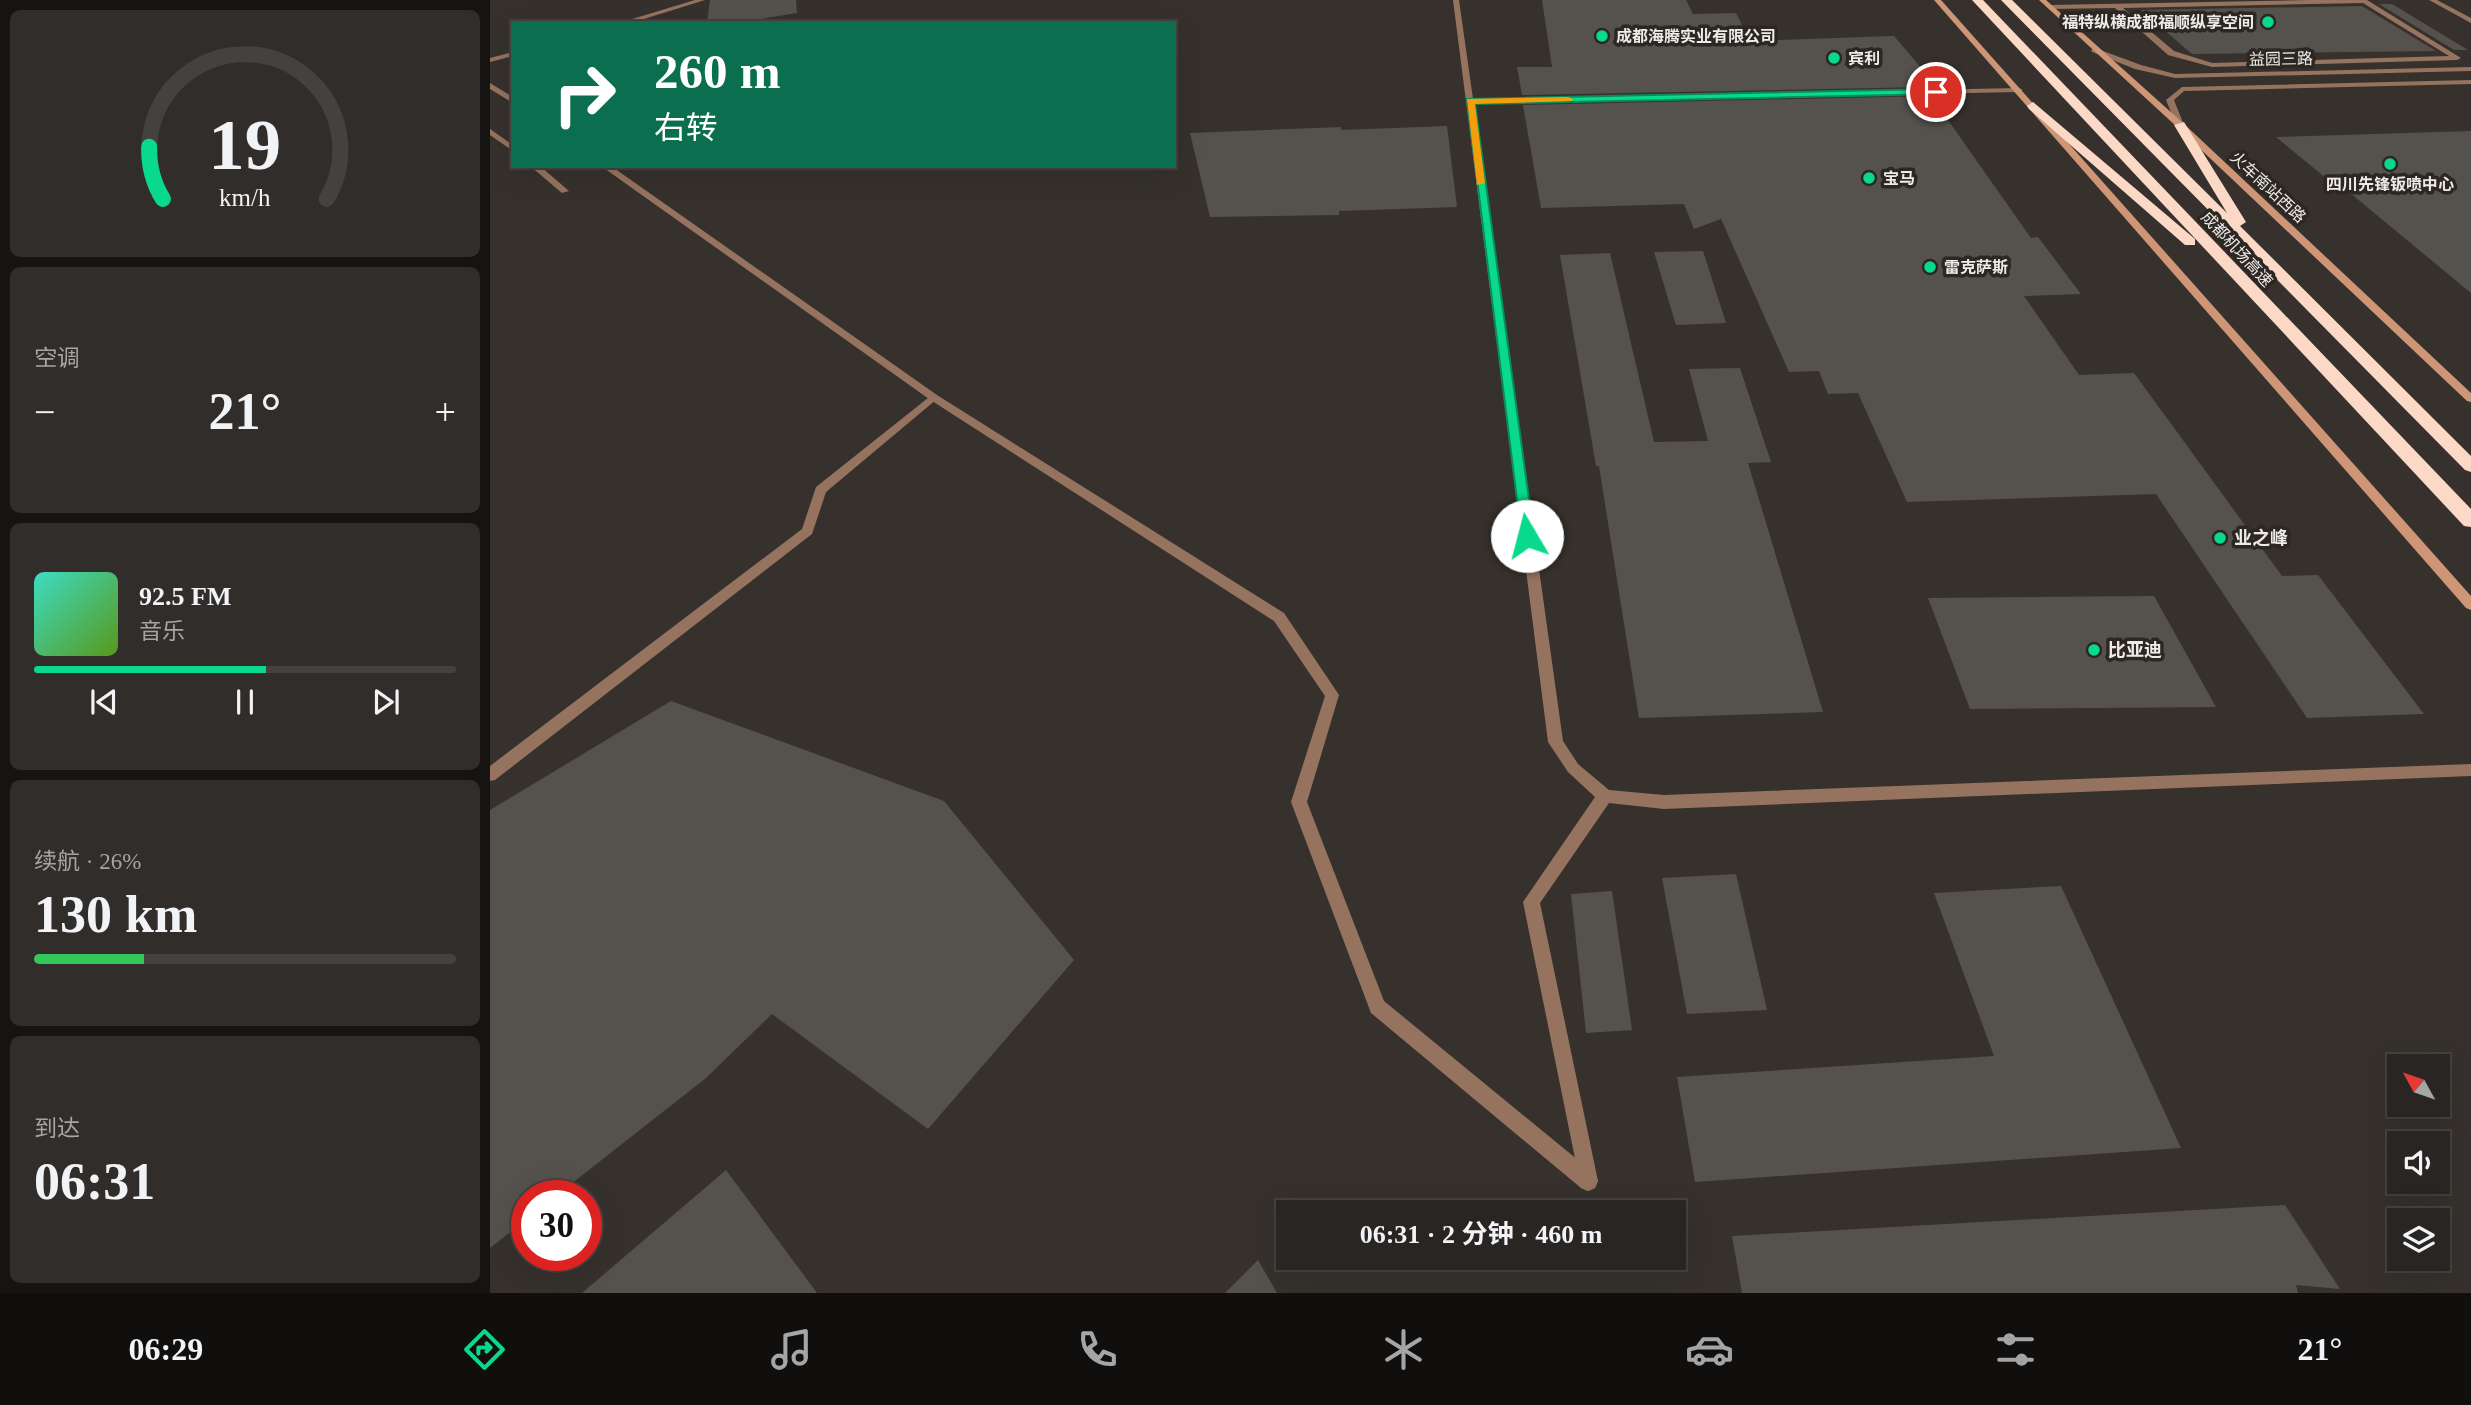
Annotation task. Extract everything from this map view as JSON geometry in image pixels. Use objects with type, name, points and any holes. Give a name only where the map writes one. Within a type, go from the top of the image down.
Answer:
[{"type":"highway","name":"成都机场高速","points":[[1977,0],[2471,521]]},
{"type":"highway","name":"成都机场高速","points":[[2006,0],[2471,466]]},
{"type":"highway","points":[[2033,106],[2282,322]]},
{"type":"highway","points":[[2180,125],[2256,250]]},
{"type":"main road","points":[[1937,0],[2471,605]]},
{"type":"main road","name":"火车南站西路","points":[[2042,0],[2180,125],[2471,399]]},
{"type":"street","points":[[629,21],[702,0]]},
{"type":"street","points":[[1456,0],[1556,742],[1573,768],[1605,796],[1664,802],[2471,770]]},
{"type":"street","points":[[2432,0],[2471,21]]},
{"type":"street","points":[[2050,7],[2113,3],[2364,1],[2457,58],[2212,65],[2171,53],[2113,3]]},
{"type":"street","name":"益园三路","points":[[2095,50],[2138,67],[2175,76],[2471,69]]},
{"type":"street","points":[[490,60],[511,55]]},
{"type":"street","name":"益园三路","points":[[2180,125],[2171,100],[2182,89],[2471,82]]},
{"type":"street","points":[[490,85],[511,100]]},
{"type":"street","points":[[1470,101],[2019,90]]},
{"type":"street","points":[[490,131],[511,147]]},
{"type":"street","points":[[536,168],[565,191]]},
{"type":"street","points":[[608,168],[933,397],[1279,617],[1332,695],[1299,802],[1377,1007],[1588,1181],[1531,902],[1605,796]]},
{"type":"street","points":[[490,775],[808,531],[820,491],[933,397]]},
{"type":"building","points":[[710,0],[796,0],[797,13],[748,21],[707,21]]},
{"type":"building","points":[[1542,0],[1686,0],[1693,14],[1736,13],[1750,41],[1894,36],[1928,76],[1917,76],[1925,87],[1522,95],[1517,67],[1552,67]]},
{"type":"building","points":[[2379,4],[2392,4],[2468,50],[2454,50]]},
{"type":"building","name":"福特纵横成都福顺纵享空间","points":[[2362,6],[2436,51],[2192,54],[2141,10]]},
{"type":"building","points":[[1931,96],[2031,238],[2038,237],[2081,294],[2024,296],[2079,375],[2134,373],[2282,576],[2318,575],[2424,714],[2307,718],[2156,494],[1907,502],[1858,393],[1828,394],[1819,371],[1789,372],[1721,219],[1694,229],[1684,204],[1541,208],[1523,105]]},
{"type":"building","points":[[1447,126],[1457,207],[1339,211],[1339,215],[1210,217],[1190,133],[1341,127],[1341,130]]},
{"type":"building","points":[[2471,131],[2471,293],[2344,188],[2338,188],[2276,137]]},
{"type":"building","points":[[1703,251],[1726,323],[1676,325],[1654,252]]},
{"type":"building","points":[[1610,253],[1654,442],[1708,441],[1689,369],[1740,368],[1771,462],[1748,463],[1823,712],[1639,718],[1599,466],[1596,466],[1560,255]]},
{"type":"building","points":[[2154,596],[2216,707],[1970,709],[1928,598]]},
{"type":"building","points":[[671,701],[944,801],[1074,960],[928,1129],[772,1014],[706,1078],[576,1180],[511,1180],[511,1232],[490,1248],[490,810]]},
{"type":"building","points":[[1736,874],[1767,1010],[1687,1014],[1662,878]]},
{"type":"building","points":[[2061,886],[2181,1148],[1695,1182],[1677,1077],[1994,1056],[1934,893]]},
{"type":"building","points":[[1612,891],[1632,1030],[1586,1033],[1571,894]]},
{"type":"building","points":[[726,1170],[817,1293],[582,1293]]},
{"type":"building","points":[[2285,1205],[2340,1289],[2296,1285],[2298,1293],[1742,1293],[1732,1236]]},
{"type":"building","points":[[1258,1260],[1277,1293],[1225,1293]]},
{"type":"slow traffic","points":[[1480,183],[1470,101],[1568,99]]},
{"type":"place","name":"福特纵横成都福顺纵享空间","points":[[2268,22]]},
{"type":"place","name":"成都海腾实业有限公司","points":[[1602,36]]},
{"type":"place","name":"宾利","points":[[1834,58]]},
{"type":"place","name":"四川先锋钣喷中心","points":[[2390,164]]},
{"type":"place","name":"宝马","points":[[1869,178]]},
{"type":"place","name":"雷克萨斯","points":[[1930,267]]},
{"type":"place","name":"业之峰","points":[[2220,538]]},
{"type":"place","name":"比亚迪","points":[[2094,650]]},
{"type":"route","points":[[1527,536],[1470,101],[1936,92]]}]
